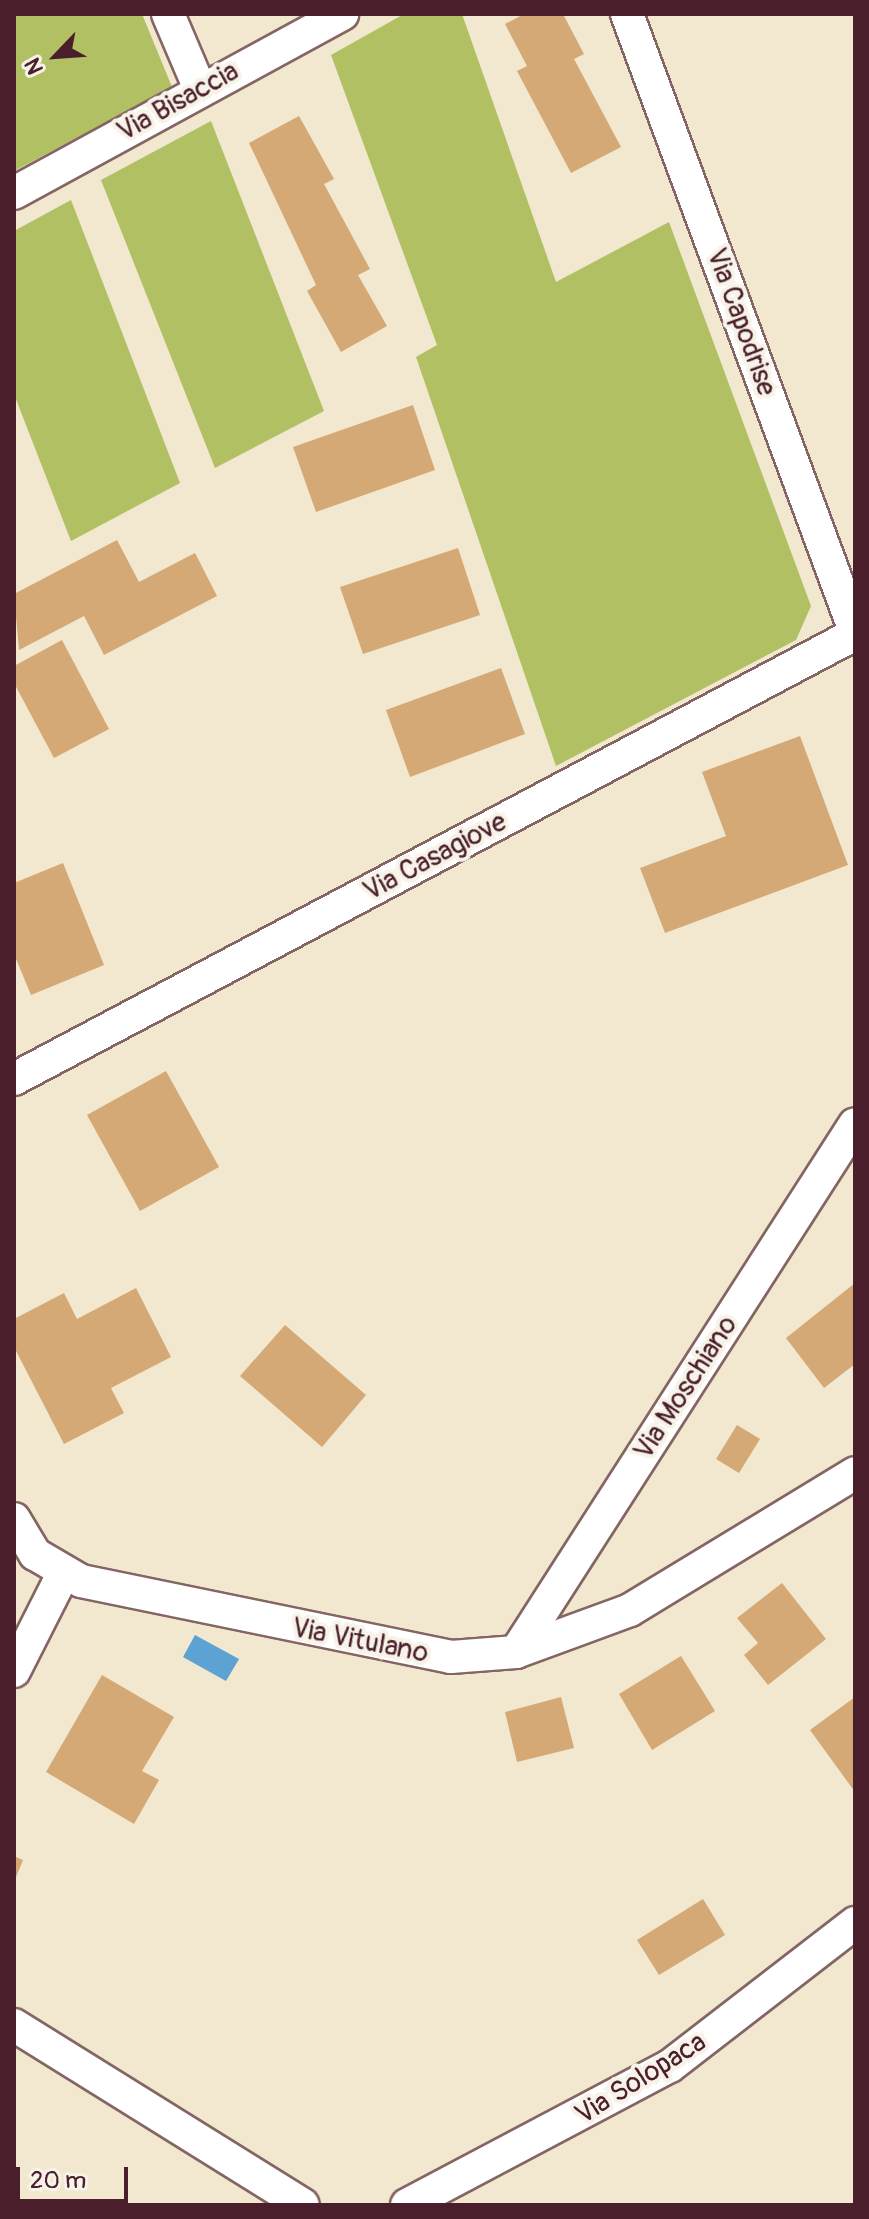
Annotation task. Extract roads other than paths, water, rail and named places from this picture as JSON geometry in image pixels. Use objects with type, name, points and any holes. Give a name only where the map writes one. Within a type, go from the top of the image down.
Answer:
[{"type":"street","points":[[168,14],[200,89]]},
{"type":"street","name":"Via Bisaccia","points":[[14,193],[342,14]]},
{"type":"street","name":"Via Capodrise","points":[[627,14],[855,633]]},
{"type":"street","name":"Via Casagiove","points":[[14,1079],[855,633]]},
{"type":"street","name":"Via Moschiano","points":[[516,1652],[855,1124]]},
{"type":"street","name":"Via Vitulano","points":[[63,1574],[413,1655],[516,1652],[664,1592],[855,1473]]},
{"type":"street","points":[[14,1519],[25,1543],[63,1574],[14,1671]]},
{"type":"street","name":"Via Solopaca","points":[[407,2205],[670,2066],[855,1923]]},
{"type":"street","points":[[14,2025],[303,2205]]},
{"type":"water","points":[[195,1635],[239,1659],[226,1681],[183,1657]]}]
